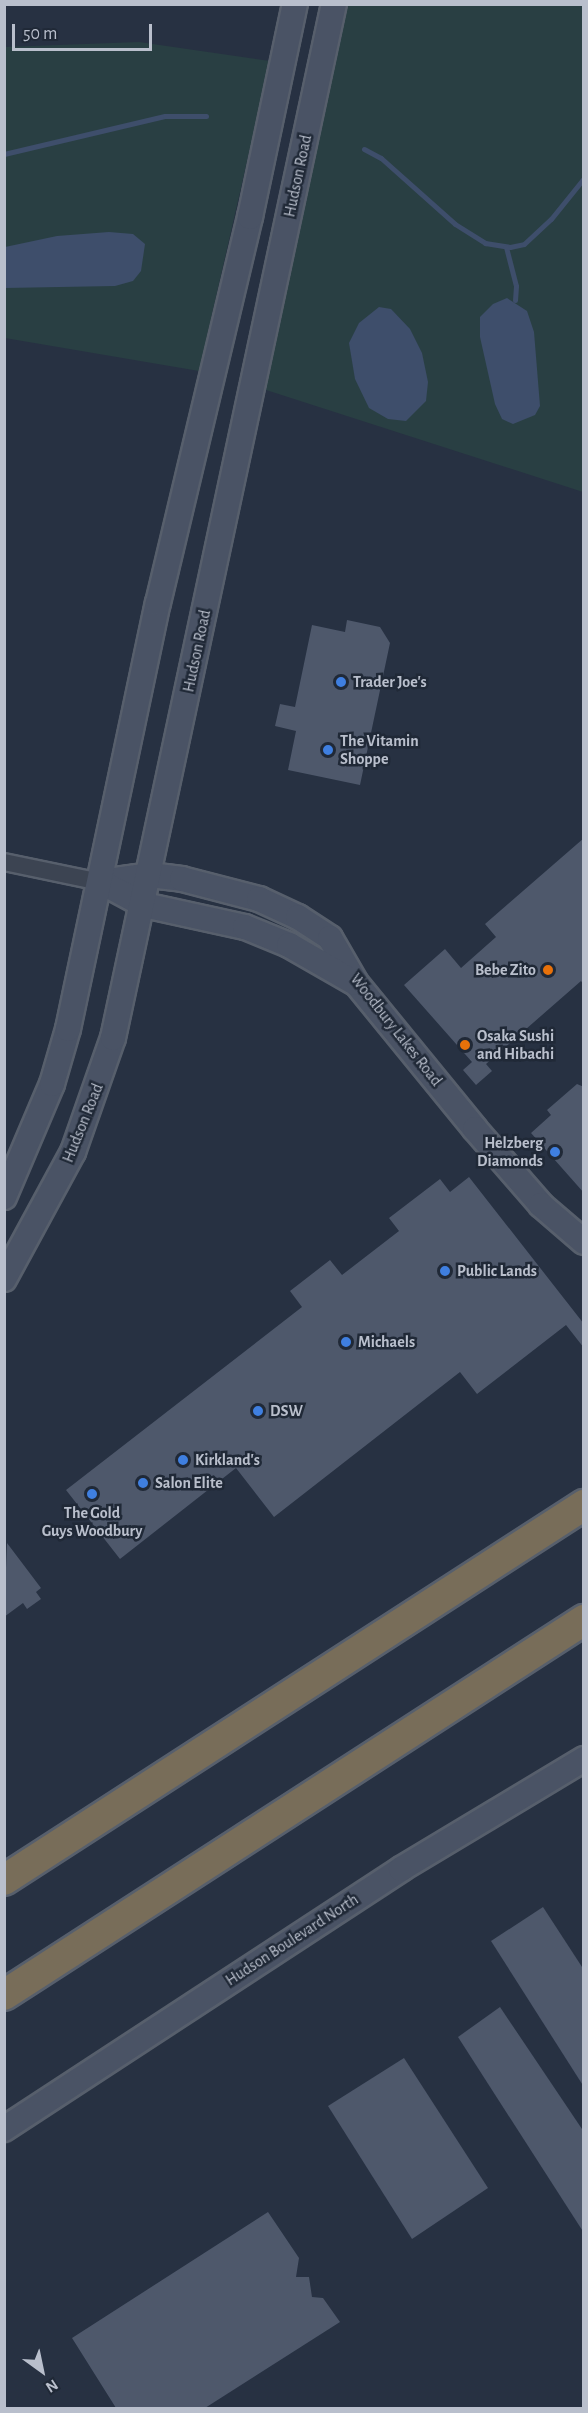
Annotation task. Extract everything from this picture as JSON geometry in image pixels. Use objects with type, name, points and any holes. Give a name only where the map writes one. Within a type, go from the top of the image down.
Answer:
[{"type":"highway","points":[[4,1880],[584,1505]]},
{"type":"highway","points":[[4,1995],[584,1620]]},
{"type":"street","points":[[4,1197],[52,1084],[101,882],[158,603],[250,217],[295,4]]},
{"type":"street","name":"Hudson Road","points":[[4,1279],[46,1206],[95,1097],[144,905],[334,4]]},
{"type":"street","points":[[4,862],[101,882],[144,905],[245,927],[289,945],[356,983]]},
{"type":"street","name":"Woodbury Lakes Road","points":[[101,882],[150,875],[259,899],[298,917],[330,938],[356,983],[541,1205],[584,1242]]},
{"type":"street","name":"Hudson Boulevard North","points":[[4,2129],[401,1869],[584,1759]]},
{"type":"green space","points":[[344,5],[583,5],[583,492],[263,389]]},
{"type":"green space","points":[[139,42],[270,61],[199,371],[5,338],[4,47]]},
{"type":"water","points":[[109,232],[133,234],[145,244],[141,271],[133,281],[115,286],[5,288],[5,247],[57,236]]},
{"type":"water","points":[[507,298],[527,311],[534,332],[540,406],[535,415],[513,424],[502,419],[495,404],[480,337],[480,317],[493,304]]},
{"type":"water","points":[[379,307],[391,309],[410,329],[422,353],[428,382],[426,401],[406,421],[388,419],[369,408],[355,379],[349,343],[359,323]]},
{"type":"building","name":"Trader Joe's","points":[[347,620],[380,627],[390,643],[360,785],[288,770],[296,731],[275,726],[280,704],[295,707],[312,625],[345,632]]},
{"type":"building","points":[[584,838],[584,985],[581,981],[486,1064],[492,1071],[476,1085],[463,1070],[472,1062],[404,985],[445,949],[461,968],[496,937],[485,924]]},
{"type":"building","points":[[577,1084],[584,1087],[584,1193],[531,1133],[551,1115],[547,1110]]},
{"type":"building","points":[[469,1177],[584,1324],[584,1348],[566,1325],[477,1394],[460,1372],[274,1517],[236,1468],[120,1559],[66,1490],[302,1307],[290,1291],[330,1260],[342,1275],[399,1231],[389,1218],[440,1179],[450,1192]]},
{"type":"building","points":[[7,1543],[41,1588],[36,1592],[41,1599],[27,1609],[23,1603],[4,1617]]},
{"type":"building","points":[[543,1907],[584,1970],[584,2087],[491,1941]]},
{"type":"building","points":[[500,2007],[584,2132],[584,2233],[458,2037]]},
{"type":"building","points":[[404,2058],[488,2188],[412,2239],[328,2106]]},
{"type":"building","points":[[268,2212],[299,2258],[296,2277],[309,2277],[312,2297],[323,2298],[340,2322],[205,2408],[116,2408],[72,2338]]},
{"type":"waterway","points":[[4,154],[165,116],[206,116]]},
{"type":"waterway","points":[[364,149],[381,158],[455,224],[485,243],[510,247],[524,244],[551,219],[584,178]]},
{"type":"waterway","points":[[506,247],[516,286],[515,300]]},
{"type":"place","name":"Trader Joe's","points":[[341,682]]},
{"type":"place","name":"The Vitamin Shoppe","points":[[328,750]]},
{"type":"place","name":"Bebe Zito","points":[[548,970]]},
{"type":"place","name":"Osaka Sushi and Hibachi","points":[[465,1045]]},
{"type":"place","name":"Helzberg Diamonds","points":[[555,1152]]},
{"type":"place","name":"Public Lands","points":[[445,1271]]},
{"type":"place","name":"Michaels","points":[[346,1342]]},
{"type":"place","name":"DSW","points":[[258,1411]]},
{"type":"place","name":"Kirkland's","points":[[183,1460]]},
{"type":"place","name":"Salon Elite","points":[[143,1483]]},
{"type":"place","name":"The Gold Guys Woodbury","points":[[92,1494]]}]
